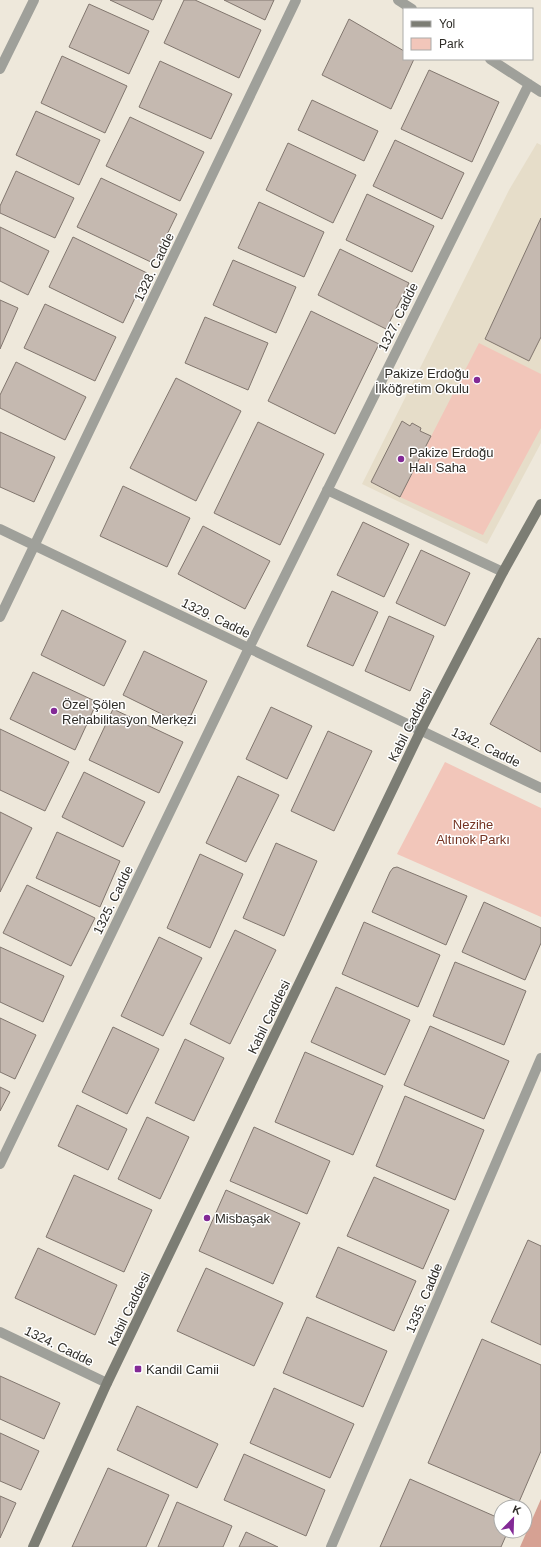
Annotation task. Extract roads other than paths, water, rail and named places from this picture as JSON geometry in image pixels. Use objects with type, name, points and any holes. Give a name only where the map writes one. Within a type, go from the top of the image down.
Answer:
[{"type":"main road","name":"Kabil Caddesi","points":[[33,1547],[108,1383],[421,730],[503,572],[541,504]]},
{"type":"street","points":[[0,69],[34,0]]},
{"type":"street","name":"1328. Cadde","points":[[0,617],[296,0]]},
{"type":"street","points":[[398,0],[410,8]]},
{"type":"street","points":[[492,60],[541,92]]},
{"type":"street","name":"1327. Cadde","points":[[249,648],[326,490],[529,84]]},
{"type":"street","points":[[326,490],[503,572]]},
{"type":"street","name":"1329. Cadde","points":[[0,529],[421,730]]},
{"type":"street","name":"1325. Cadde","points":[[0,1164],[249,648]]},
{"type":"street","name":"1342. Cadde","points":[[421,730],[541,788]]},
{"type":"street","name":"1335. Cadde","points":[[331,1547],[541,1058]]},
{"type":"street","name":"1324. Cadde","points":[[0,1332],[108,1383]]},
{"type":"place","name":"Pakize Erdoğu İlköğretim Okulu","points":[[477,380]]},
{"type":"place","name":"Pakize Erdoğu Halı Saha","points":[[401,459]]},
{"type":"place","name":"Özel Şölen Rehabilitasyon Merkezi","points":[[54,711]]},
{"type":"place","name":"Misbaşak","points":[[207,1218]]},
{"type":"place","name":"Kandil Camii","points":[[138,1369]]},
{"type":"park label","name":"Nezihe Altınok Parkı","points":[[473,832]]}]
